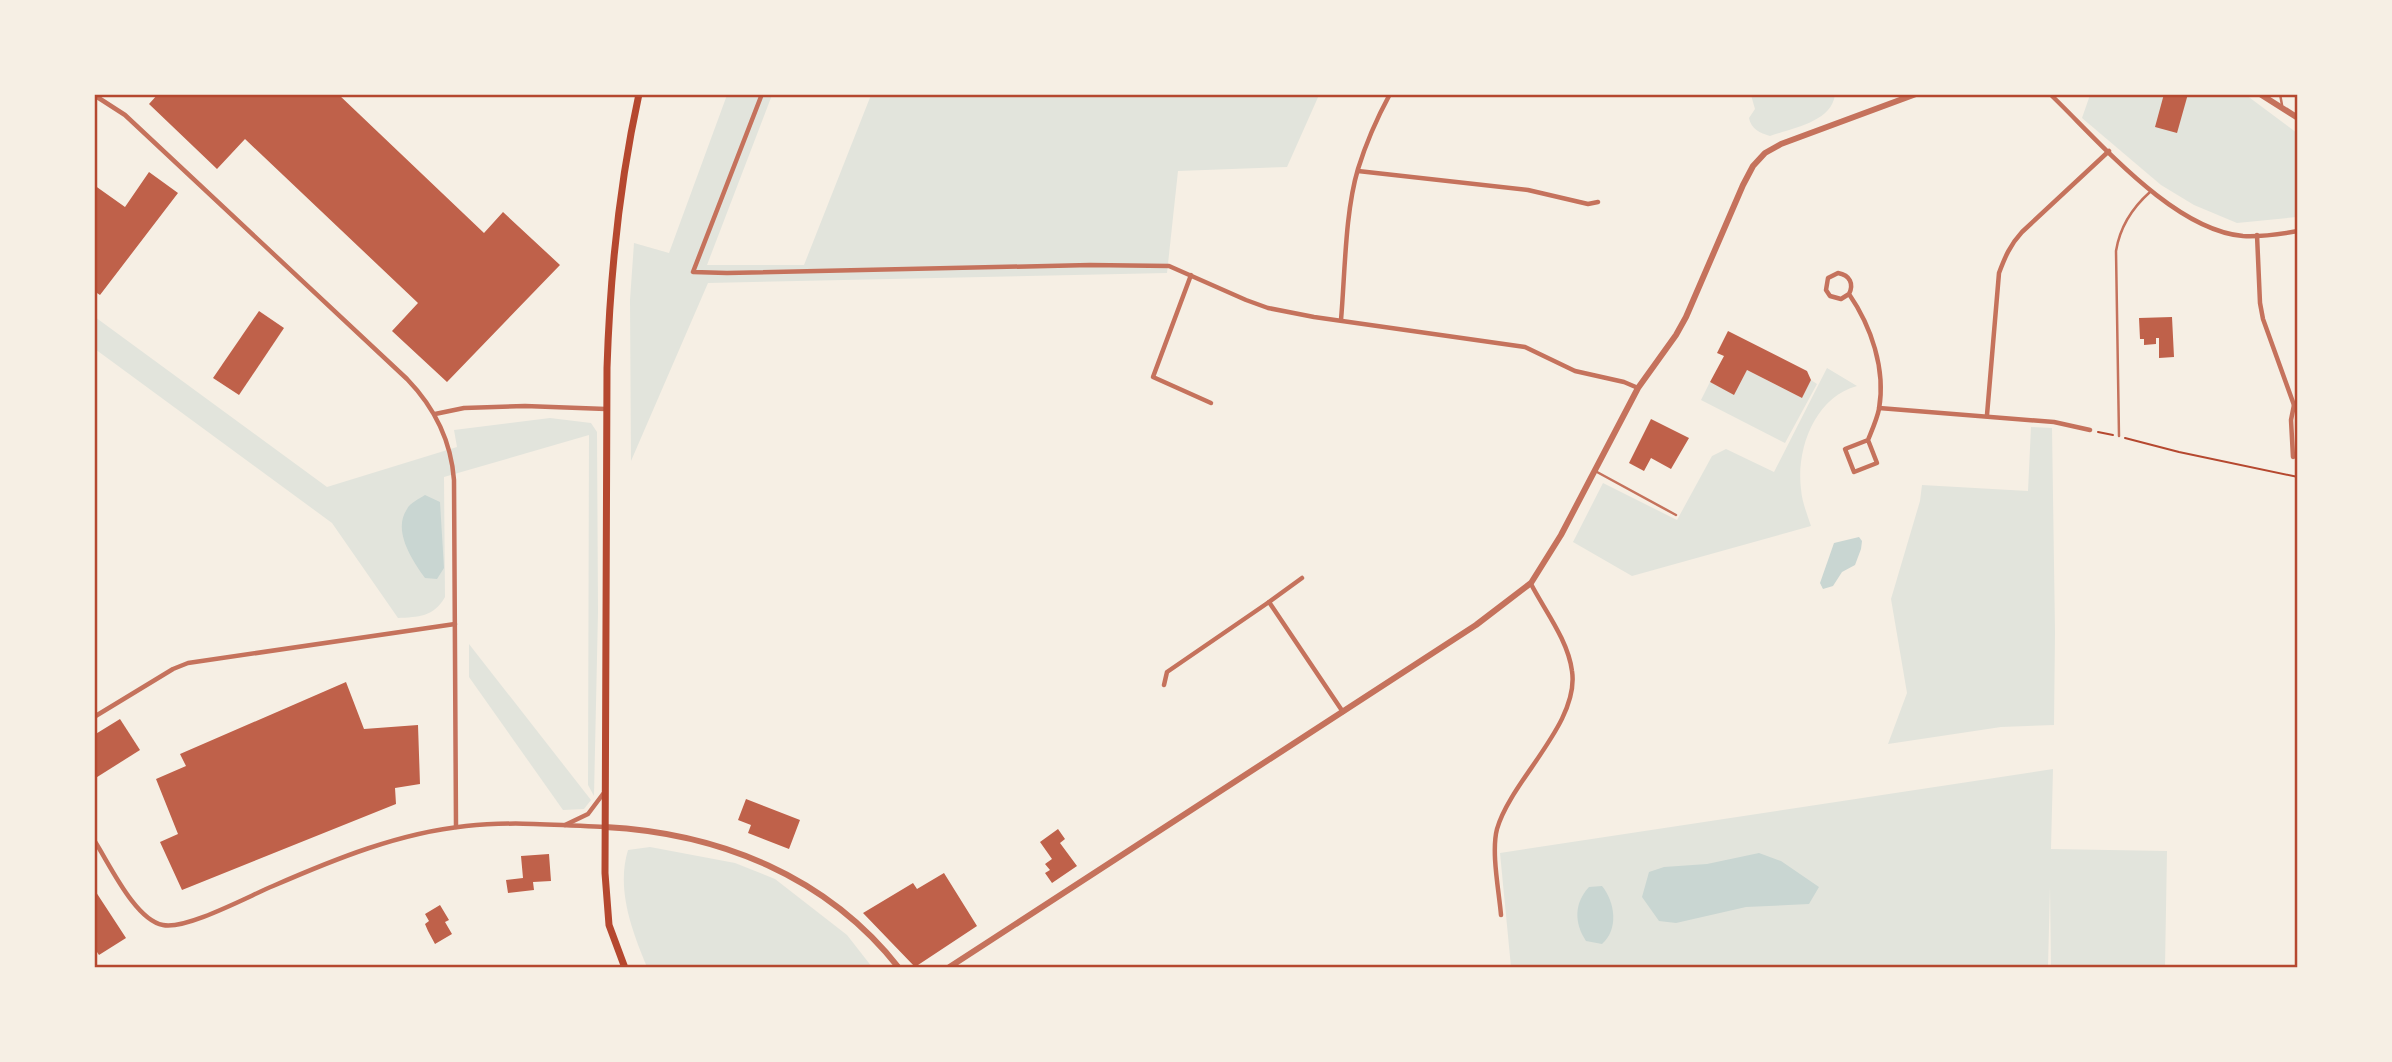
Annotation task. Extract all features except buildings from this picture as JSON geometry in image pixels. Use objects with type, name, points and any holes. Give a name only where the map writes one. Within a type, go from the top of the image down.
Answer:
[{"type":"main road","points":[[625,968],[612,935],[607,911],[607,409],[610,295],[621,195],[639,94]]},
{"type":"street","points":[[762,94],[693,272],[1090,265],[1169,267],[1268,308],[1525,347],[1575,371],[1638,388]]},
{"type":"street","points":[[1341,320],[1348,230],[1358,171],[1378,117],[1390,94]]},
{"type":"street","points":[[948,968],[1499,610],[1531,583],[1561,535],[1638,388],[1686,317],[1753,166],[1765,153],[1797,136],[1916,94]]},
{"type":"street","points":[[2050,94],[2150,192],[2205,226],[2244,236],[2298,231]]},
{"type":"street","points":[[2260,94],[2298,118]]},
{"type":"street","points":[[94,95],[125,115],[291,270],[407,379],[435,414],[447,442],[454,471],[456,827]]},
{"type":"street","points":[[1987,415],[1999,273],[2005,256],[2022,232],[2109,151]]},
{"type":"street","points":[[1358,171],[1528,190],[1588,204],[1598,202]]},
{"type":"street","points":[[2257,235],[2263,319],[2296,405],[2291,420],[2293,457]]},
{"type":"street","points":[[1849,294],[1841,299],[1830,296],[1825,285],[1828,278],[1838,273],[1846,275],[1852,285],[1849,294],[1865,322],[1876,355],[1879,408],[1868,440],[1877,463],[1854,472],[1845,449],[1868,440]]},
{"type":"street","points":[[1191,275],[1153,377],[1211,403]]},
{"type":"street","points":[[435,414],[464,408],[525,406],[607,409]]},
{"type":"street","points":[[1879,408],[1987,415],[2054,422],[2090,430]]},
{"type":"street","points":[[1164,685],[1167,672],[1302,578]]},
{"type":"street","points":[[1501,915],[1497,830],[1516,792],[1548,743],[1564,712],[1572,688],[1573,674],[1565,647],[1531,583]]},
{"type":"street","points":[[1269,602],[1343,712]]},
{"type":"street","points":[[94,717],[173,669],[188,663],[455,624]]},
{"type":"street","points":[[564,825],[588,814],[605,791]]},
{"type":"street","points":[[94,839],[143,915],[156,923],[170,926],[197,919],[308,871],[418,834],[495,824],[605,827],[654,832],[727,848],[769,864],[802,882],[842,910],[877,942],[899,968]]},
{"type":"lane","points":[[2280,94],[2283,108]]},
{"type":"lane","points":[[2119,436],[2116,251],[2118,238],[2128,215],[2150,192]]},
{"type":"lane","points":[[1594,470],[1676,515]]},
{"type":"path","points":[[2090,430],[2298,477]]},
{"type":"shaded area","points":[[930,94],[938,97],[939,94],[1319,95],[1287,167],[1178,171],[1167,273],[708,283],[631,461],[630,300],[634,243],[669,253],[727,95],[772,95],[707,265],[804,265],[871,95]]},
{"type":"shaded area","points":[[1751,94],[1835,95],[1832,104],[1819,118],[1770,136],[1756,130],[1750,122],[1749,118],[1755,109]]},
{"type":"shaded area","points":[[2090,95],[2246,95],[2297,133],[2297,217],[2237,223],[2194,205],[2161,185],[2082,118]]},
{"type":"shaded area","points":[[95,317],[327,487],[457,447],[454,430],[550,418],[591,423],[597,432],[598,612],[594,796],[588,785],[589,435],[444,477],[445,597],[431,612],[398,618],[332,523],[95,349]]},
{"type":"shaded area","points":[[1827,368],[1857,386],[1830,401],[1811,427],[1805,442],[1800,474],[1801,489],[1811,526],[1632,576],[1573,542],[1603,483],[1677,520],[1712,456],[1726,449],[1774,472]]},
{"type":"shaded area","points":[[1747,370],[1802,398],[1811,380],[1817,384],[1785,443],[1701,400],[1710,382],[1734,394]]},
{"type":"shaded area","points":[[2031,427],[2052,428],[2054,725],[2001,727],[1888,744],[1907,693],[1891,599],[1920,501],[1922,485],[2028,491]]},
{"type":"shaded area","points":[[425,495],[440,502],[444,568],[437,579],[425,578],[410,554],[403,536],[403,518],[407,509]]},
{"type":"shaded area","points":[[1859,537],[1862,541],[1861,549],[1855,565],[1842,572],[1833,586],[1823,589],[1820,583],[1834,543]]},
{"type":"shaded area","points":[[469,644],[591,800],[584,809],[563,810],[469,677]]},
{"type":"shaded area","points":[[2053,769],[2051,849],[2167,851],[2165,967],[2051,967],[2050,887],[2048,967],[1511,967],[1500,853]]},
{"type":"shaded area","points":[[650,847],[735,863],[775,879],[847,935],[872,967],[647,967],[627,910],[624,880],[628,850]]},
{"type":"shaded area","points":[[1759,853],[1781,861],[1819,887],[1809,904],[1746,907],[1676,923],[1659,921],[1642,897],[1649,872],[1664,867],[1707,864]]},
{"type":"shaded area","points":[[1602,886],[1610,900],[1613,923],[1602,944],[1586,941],[1579,927],[1577,913],[1589,887]]}]
